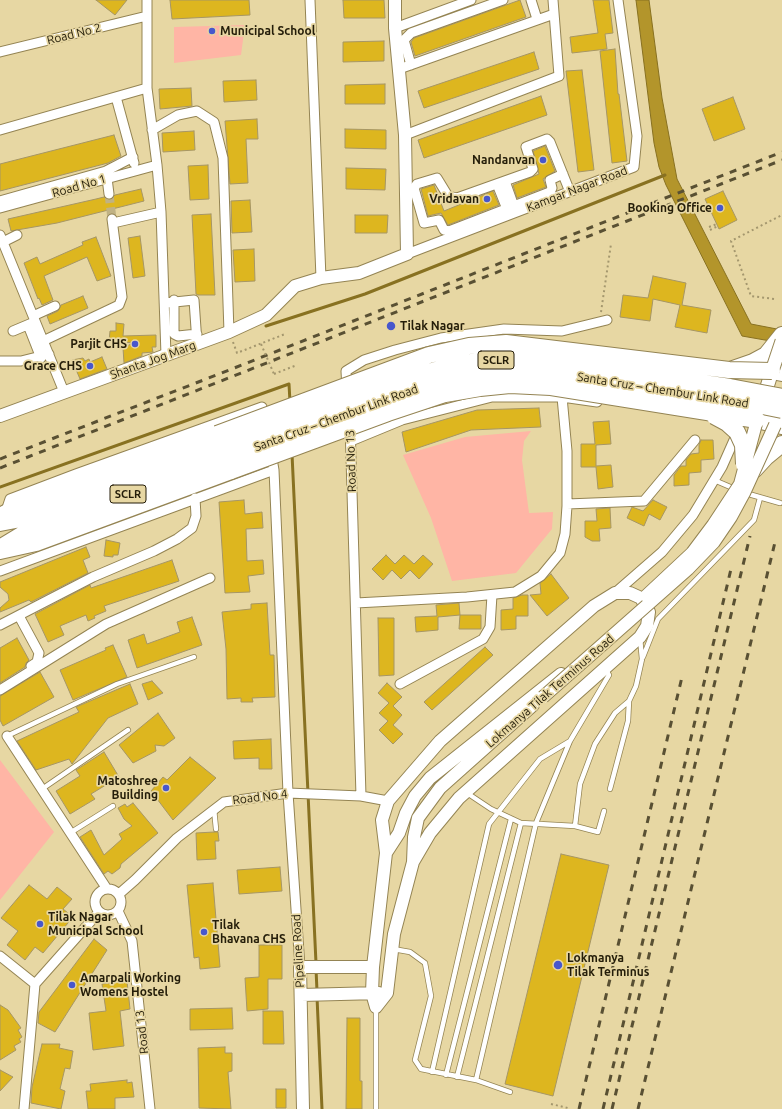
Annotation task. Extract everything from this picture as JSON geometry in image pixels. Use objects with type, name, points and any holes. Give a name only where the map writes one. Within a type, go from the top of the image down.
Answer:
[{"type":"highway","points":[[729,370],[754,362],[766,355],[782,335]]},
{"type":"highway","points":[[0,551],[36,543],[429,355],[469,346],[513,344],[729,370],[779,371]]},
{"type":"highway","name":"Santa Cruz – Chembur Link Road","points":[[0,548],[31,529],[224,452],[376,388],[461,363],[503,359],[551,361],[730,387],[782,398]]},
{"type":"highway","name":"Santa Cruz – Chembur Link Road","points":[[224,452],[380,399],[463,375],[504,371],[550,373],[728,399],[782,410]]},
{"type":"highway","points":[[2,518],[21,505],[224,452],[395,411],[445,394],[480,388],[510,385],[551,387],[693,409],[757,420],[779,426]]},
{"type":"highway","points":[[693,409],[714,416],[727,423],[737,432],[743,445],[749,467],[766,457],[782,444]]},
{"type":"main road","name":"Lokmanya Tilak Terminus Road","points":[[757,420],[779,371],[782,341]]},
{"type":"main road","name":"Lokmanya Tilak Terminus Road","points":[[779,426],[782,398]]},
{"type":"street","points":[[147,0],[147,88],[157,165],[161,212],[166,355]]},
{"type":"street","points":[[310,0],[321,278]]},
{"type":"street","points":[[395,0],[395,28],[405,135],[407,254]]},
{"type":"street","points":[[395,28],[471,0]]},
{"type":"street","points":[[411,64],[404,40],[410,33],[503,0]]},
{"type":"street","points":[[532,0],[537,19]]},
{"type":"street","points":[[405,135],[559,76],[553,0]]},
{"type":"street","name":"Kamgar Nagar Road","points":[[295,286],[321,278],[359,273],[512,210],[536,201],[569,192],[634,166],[637,136],[618,0]]},
{"type":"street","points":[[399,69],[554,14]]},
{"type":"street","name":"Road No 2","points":[[0,52],[147,16]]},
{"type":"street","points":[[0,130],[147,88]]},
{"type":"street","points":[[116,97],[136,170]]},
{"type":"street","points":[[152,130],[178,114],[197,111],[214,122],[223,158],[229,332]]},
{"type":"street","points":[[461,230],[446,231],[439,220],[424,223],[415,186],[435,178],[439,178],[446,193],[452,198],[532,171],[526,146],[547,139],[550,142],[569,192]]},
{"type":"street","points":[[0,201],[106,171],[133,158]]},
{"type":"street","name":"Road No 1","points":[[0,208],[157,165]]},
{"type":"street","points":[[536,201],[550,192],[552,188],[550,180],[563,174]]},
{"type":"street","points":[[108,178],[110,194]]},
{"type":"street","points":[[501,182],[512,210]]},
{"type":"street","points":[[406,211],[420,207]]},
{"type":"street","points":[[43,340],[119,305],[122,297],[113,221],[161,212]]},
{"type":"street","points":[[17,235],[2,245],[45,356],[64,392]]},
{"type":"street","name":"Shanta Jog Marg","points":[[0,416],[166,355],[197,339],[229,332],[266,315],[295,286]]},
{"type":"street","points":[[164,303],[174,300],[194,300],[197,339],[174,334],[174,300]]},
{"type":"street","points":[[13,331],[55,306]]},
{"type":"street","points":[[32,321],[43,340],[45,356]]},
{"type":"street","name":"Road No 13","points":[[361,796],[351,441],[346,371],[364,360],[441,338],[504,329],[562,331],[603,321]]},
{"type":"street","points":[[0,361],[21,361],[45,356]]},
{"type":"street","points":[[386,853],[382,820],[388,801],[440,741],[594,606],[615,593],[662,552],[693,514],[722,467],[741,423],[754,373],[762,367],[769,365],[779,371]]},
{"type":"street","points":[[351,441],[402,420],[492,397],[562,397],[741,423]]},
{"type":"street","points":[[356,603],[492,595],[515,592],[541,576],[560,553],[565,534],[567,504],[567,452],[562,397]]},
{"type":"street","name":"Pipeline Road","points":[[2,518],[10,498],[262,407],[274,470],[300,967],[313,994],[304,1109]]},
{"type":"street","name":"Lokmanya Tilak Terminus Road","points":[[376,1008],[387,993],[394,934],[414,862],[414,837],[418,818],[427,804],[440,788],[688,569],[714,542],[731,517],[749,467],[757,420]]},
{"type":"street","name":"Lokmanya Tilak Terminus Road","points":[[376,1008],[372,993],[373,967],[386,853],[399,833],[406,813],[412,802],[430,778],[561,674],[692,553],[740,484],[749,467],[779,426]]},
{"type":"street","points":[[567,504],[644,501],[695,440]]},
{"type":"street","points":[[0,571],[274,470]]},
{"type":"street","points":[[0,625],[94,577],[154,551],[177,539],[192,528],[196,516],[195,498]]},
{"type":"street","points":[[0,690],[106,624],[210,578]]},
{"type":"street","points":[[414,862],[430,833],[466,792],[640,637],[647,626],[649,612],[641,598],[630,593],[615,593]]},
{"type":"street","points":[[400,684],[483,639],[490,627],[492,595]]},
{"type":"street","points":[[0,685],[38,662],[39,653],[19,616]]},
{"type":"street","points":[[2,738],[42,790],[107,889]]},
{"type":"street","name":"Road No 4","points":[[119,894],[177,838],[224,802],[291,793],[361,796],[388,801]]},
{"type":"street","points":[[107,889],[116,891],[119,894],[122,903],[118,911],[111,915],[99,912],[95,905],[96,897],[99,893],[107,889]]},
{"type":"street","name":"Road 13","points":[[118,911],[132,941],[150,1109]]},
{"type":"street","points":[[24,1109],[35,984],[99,912]]},
{"type":"street","points":[[0,956],[35,984]]},
{"type":"street","points":[[300,967],[373,967]]},
{"type":"street","points":[[313,994],[387,993]]},
{"type":"lane","points":[[714,480],[760,498],[780,503]]},
{"type":"lane","points":[[610,789],[628,721],[629,701],[636,686],[642,659],[658,619],[754,520],[760,498]]},
{"type":"lane","points":[[640,637],[642,659]]},
{"type":"lane","points":[[2,738],[117,684],[194,657]]},
{"type":"lane","points":[[476,1080],[536,823],[570,741],[610,675],[605,668]]},
{"type":"lane","points":[[575,826],[580,784],[595,744],[615,713],[629,701]]},
{"type":"lane","points":[[42,790],[128,730]]},
{"type":"lane","points":[[432,1072],[489,824],[540,760],[570,741]]},
{"type":"lane","points":[[466,792],[510,820],[521,823],[575,826],[598,832],[604,811]]},
{"type":"lane","points":[[70,833],[113,806]]},
{"type":"lane","points":[[214,810],[216,829]]},
{"type":"lane","points":[[446,1075],[510,820]]},
{"type":"lane","points":[[457,1077],[521,823]]},
{"type":"lane","points":[[393,948],[410,952],[425,963],[431,996],[415,1060],[421,1069],[476,1080],[510,1092]]},
{"type":"lane","points":[[376,1008],[376,1109]]},
{"type":"path","points":[[774,299],[751,296],[731,240],[782,215]]},
{"type":"path","points":[[709,227],[717,224]]},
{"type":"path","points":[[710,230],[718,226]]},
{"type":"path","points":[[603,321],[611,244]]},
{"type":"path","points":[[237,353],[285,334]]},
{"type":"path","points":[[262,344],[274,374],[297,365]]},
{"type":"path","points":[[551,1104],[568,1108]]},
{"type":"shaded area","points":[[636,0],[649,0],[662,98],[677,179],[751,324],[782,330],[782,343],[742,336],[666,185],[659,167],[654,143]]},
{"type":"shaded area","points":[[245,25],[241,55],[174,63],[174,27]]},
{"type":"shaded area","points":[[531,431],[524,441],[522,460],[529,513],[553,512],[552,529],[516,573],[452,581],[431,518],[403,455],[465,437]]},
{"type":"shaded area","points":[[0,760],[54,832],[0,900]]},
{"type":"building","points":[[96,0],[127,0],[115,15]]},
{"type":"building","points":[[170,0],[249,0],[250,15],[172,19]]},
{"type":"building","points":[[343,0],[384,0],[385,18],[344,18]]},
{"type":"building","points":[[520,0],[526,17],[415,56],[411,42],[414,38]]},
{"type":"building","points":[[593,0],[609,0],[613,33],[605,34],[607,49],[572,53],[570,37],[598,33]]},
{"type":"building","points":[[384,41],[384,61],[343,62],[343,42]]},
{"type":"building","points":[[615,49],[618,94],[627,161],[612,163],[600,51]]},
{"type":"building","points":[[534,52],[539,69],[424,108],[418,91]]},
{"type":"building","points":[[582,70],[594,170],[578,172],[566,71]]},
{"type":"building","points":[[256,80],[257,100],[224,102],[223,81]]},
{"type":"building","points":[[385,84],[385,104],[345,104],[345,85]]},
{"type":"building","points":[[191,88],[192,106],[160,109],[159,89]]},
{"type":"building","points":[[541,96],[547,115],[424,158],[418,140]]},
{"type":"building","points":[[733,97],[745,129],[714,141],[702,109]]},
{"type":"building","points":[[257,119],[258,139],[246,139],[248,183],[230,184],[225,121]]},
{"type":"building","points":[[345,129],[386,130],[386,149],[345,148]]},
{"type":"building","points":[[194,131],[195,150],[163,152],[162,133]]},
{"type":"building","points":[[114,135],[121,156],[108,163],[0,191],[0,164]]},
{"type":"building","name":"Nandanvan","points":[[545,146],[555,171],[543,179],[546,187],[517,198],[513,185],[539,174],[533,151]]},
{"type":"building","points":[[208,165],[209,199],[190,200],[188,166]]},
{"type":"building","points":[[346,168],[386,169],[385,190],[346,189]]},
{"type":"building","name":"Vridavan","points":[[434,185],[444,211],[493,191],[499,205],[448,225],[441,213],[428,216],[421,189]]},
{"type":"building","points":[[141,189],[144,201],[57,223],[11,231],[8,219],[104,197],[110,200],[115,195]]},
{"type":"building","name":"Booking Office","points":[[723,191],[737,220],[719,229],[705,199]]},
{"type":"building","points":[[250,200],[252,232],[232,233],[231,201]]},
{"type":"building","points":[[211,214],[215,295],[198,295],[196,294],[192,215]]},
{"type":"building","points":[[355,215],[388,215],[387,233],[355,233]]},
{"type":"building","points":[[140,236],[145,276],[133,278],[128,238]]},
{"type":"building","points":[[96,237],[111,276],[97,281],[87,257],[44,276],[53,300],[42,305],[39,298],[38,299],[24,263],[37,257],[40,264],[83,245],[82,242]]},
{"type":"building","points":[[254,249],[255,281],[235,282],[233,250]]},
{"type":"building","points":[[653,276],[686,283],[682,305],[711,310],[707,333],[675,327],[680,305],[653,299],[650,321],[620,317],[623,295],[648,298]]},
{"type":"building","points":[[83,296],[88,308],[50,324],[47,316],[58,311],[61,305]]},
{"type":"building","name":"Parjit CHS","points":[[116,323],[124,324],[123,336],[156,335],[156,347],[152,347],[153,352],[142,353],[142,356],[124,363],[123,348],[133,343],[109,341],[110,331],[116,331]]},
{"type":"building","name":"Grace CHS","points":[[102,357],[107,369],[80,379],[72,360],[83,358],[85,361],[89,359],[90,362]]},
{"type":"building","points":[[539,408],[541,427],[471,430],[406,452],[402,432],[477,410]]},
{"type":"building","points":[[609,421],[611,444],[596,445],[596,466],[611,465],[613,487],[598,489],[596,467],[581,467],[581,444],[595,444],[593,422]]},
{"type":"building","points":[[701,440],[713,440],[714,459],[701,460],[701,472],[689,473],[689,485],[674,486],[674,475],[681,466],[686,466],[686,460],[691,454],[699,453],[699,445]]},
{"type":"building","points":[[244,500],[245,514],[262,512],[263,528],[246,529],[247,561],[263,560],[264,574],[248,576],[250,592],[225,593],[219,502]]},
{"type":"building","points":[[653,500],[667,507],[660,520],[649,514],[644,526],[627,518],[632,507],[643,511]]},
{"type":"building","points":[[610,508],[611,528],[599,529],[600,541],[592,541],[585,537],[585,521],[597,521],[596,509]]},
{"type":"building","points":[[106,540],[120,543],[118,555],[113,555],[113,557],[104,556]]},
{"type":"building","points":[[86,547],[90,557],[83,560],[88,573],[31,602],[29,600],[0,612],[0,608],[9,600],[8,594],[0,587],[0,582]]},
{"type":"building","points":[[386,555],[395,564],[404,555],[414,564],[423,555],[433,564],[419,579],[410,570],[401,579],[392,570],[383,580],[372,569]]},
{"type":"building","points":[[172,560],[179,581],[104,606],[106,611],[94,616],[95,618],[88,621],[86,615],[60,626],[64,635],[48,642],[35,614],[90,585],[91,588]]},
{"type":"building","points":[[551,574],[569,598],[547,616],[530,595],[541,594],[540,583]]},
{"type":"building","points":[[528,595],[528,616],[516,616],[516,629],[501,630],[501,610],[513,609],[513,598]]},
{"type":"building","points":[[267,603],[270,655],[274,655],[275,697],[252,698],[253,702],[241,702],[241,698],[227,699],[226,649],[222,612],[251,609],[251,604]]},
{"type":"building","points":[[459,603],[460,615],[438,617],[438,630],[416,632],[415,617],[437,616],[436,605]]},
{"type":"building","points":[[460,615],[481,615],[481,629],[459,629]]},
{"type":"building","points":[[192,617],[202,645],[137,668],[128,640],[144,634],[147,644],[180,632],[177,622]]},
{"type":"building","points":[[378,618],[394,618],[394,675],[379,676]]},
{"type":"building","points":[[17,638],[29,660],[25,667],[0,683],[0,648]]},
{"type":"building","points":[[113,645],[127,677],[73,700],[60,670],[106,650],[105,648]]},
{"type":"building","points":[[485,647],[493,655],[432,710],[424,702]]},
{"type":"building","points":[[40,672],[54,697],[3,726],[0,720],[0,696]]},
{"type":"building","points":[[152,681],[163,693],[148,700],[142,684]]},
{"type":"building","points":[[387,683],[402,697],[393,706],[402,715],[393,725],[403,734],[393,744],[379,730],[388,721],[379,713],[389,703],[378,693]]},
{"type":"building","points":[[130,684],[138,704],[108,718],[72,764],[69,759],[36,770],[17,741],[79,712],[76,707]]},
{"type":"building","points":[[158,713],[175,738],[164,746],[155,745],[156,751],[133,763],[119,745]]},
{"type":"building","points":[[271,739],[272,769],[259,769],[259,758],[234,759],[233,741]]},
{"type":"building","points":[[104,752],[119,777],[91,794],[95,799],[70,814],[56,791],[80,776],[76,770]]},
{"type":"building","name":"Matoshree Building","points":[[190,757],[216,778],[173,820],[151,791],[163,777],[167,780]]},
{"type":"building","points":[[133,803],[158,833],[121,864],[120,868],[112,874],[108,871],[104,874],[80,837],[91,830],[104,855],[122,839],[119,834],[132,826],[124,819],[118,808],[125,804],[127,807]]},
{"type":"building","points":[[218,832],[219,841],[215,841],[216,859],[197,860],[196,833]]},
{"type":"building","points":[[561,854],[609,865],[553,1096],[505,1084]]},
{"type":"building","points":[[280,867],[282,891],[239,894],[237,870]]},
{"type":"building","name":"Tilak Bhavana CHS","points":[[213,883],[220,967],[200,969],[199,957],[194,958],[187,885]]},
{"type":"building","points":[[29,885],[47,899],[57,887],[72,899],[63,909],[73,917],[43,953],[35,947],[25,960],[7,945],[18,931],[1,918]]},
{"type":"building","name":"Amarpali Working Womens Hostel","points":[[94,939],[107,950],[55,1032],[38,1023],[39,1012]]},
{"type":"building","points":[[259,945],[282,945],[282,979],[268,979],[268,1009],[247,1011],[245,978],[259,977]]},
{"type":"building","points":[[127,981],[130,1009],[120,1011],[124,1046],[93,1050],[89,1013],[106,1011],[102,984]]},
{"type":"building","points":[[0,1005],[8,1010],[21,1028],[18,1030],[22,1037],[19,1039],[21,1042],[14,1046],[16,1050],[0,1060]]},
{"type":"building","points":[[232,1008],[233,1029],[190,1030],[190,1009]]},
{"type":"building","points":[[263,1011],[283,1011],[284,1044],[263,1044]]},
{"type":"building","points":[[347,1018],[360,1018],[360,1081],[362,1081],[362,1109],[346,1109]]},
{"type":"building","points":[[42,1044],[60,1044],[59,1048],[73,1051],[70,1069],[65,1068],[60,1089],[65,1091],[61,1109],[31,1103],[32,1087]]},
{"type":"building","points":[[225,1047],[225,1053],[232,1053],[232,1071],[228,1072],[231,1109],[199,1108],[198,1048]]},
{"type":"building","points":[[0,1070],[13,1077],[0,1091]]},
{"type":"building","points":[[127,1080],[127,1083],[132,1082],[134,1097],[115,1098],[115,1109],[88,1109],[86,1091],[91,1091],[90,1084]]},
{"type":"building","points":[[276,1089],[286,1089],[286,1108],[276,1108]]},
{"type":"waterway","points":[[266,326],[365,294],[665,175]]},
{"type":"waterway","points":[[0,487],[289,384],[290,402]]},
{"type":"waterway","points":[[292,454],[316,963]]},
{"type":"waterway","points":[[316,969],[317,991]]},
{"type":"waterway","points":[[317,997],[322,1109]]},
{"type":"tunnel","points":[[109,194],[112,219]]},
{"type":"railway","points":[[0,459],[782,152]]},
{"type":"railway","points":[[0,468],[782,160]]},
{"type":"railway","points":[[612,1109],[750,536]]},
{"type":"railway","points":[[638,1109],[776,538]]},
{"type":"railway","points":[[603,1109],[731,569]]},
{"type":"railway","points":[[579,1109],[682,677]]},
{"type":"place","name":"Municipal School","points":[[212,31]]},
{"type":"place","name":"Nandanvan","points":[[543,160]]},
{"type":"place","name":"Vridavan","points":[[487,199]]},
{"type":"place","name":"Booking Office","points":[[720,208]]},
{"type":"place","name":"Tilak Nagar","points":[[391,326]]},
{"type":"place","name":"Parjit CHS","points":[[135,344]]},
{"type":"place","name":"Grace CHS","points":[[90,366]]},
{"type":"place","name":"Matoshree Building","points":[[166,788]]},
{"type":"place","name":"Tilak Nagar Municipal School","points":[[40,924]]},
{"type":"place","name":"Tilak Bhavana CHS","points":[[204,932]]},
{"type":"place","name":"Lokmanya Tilak Terminus","points":[[558,965]]},
{"type":"place","name":"Amarpali Working Womens Hostel","points":[[72,985]]}]
